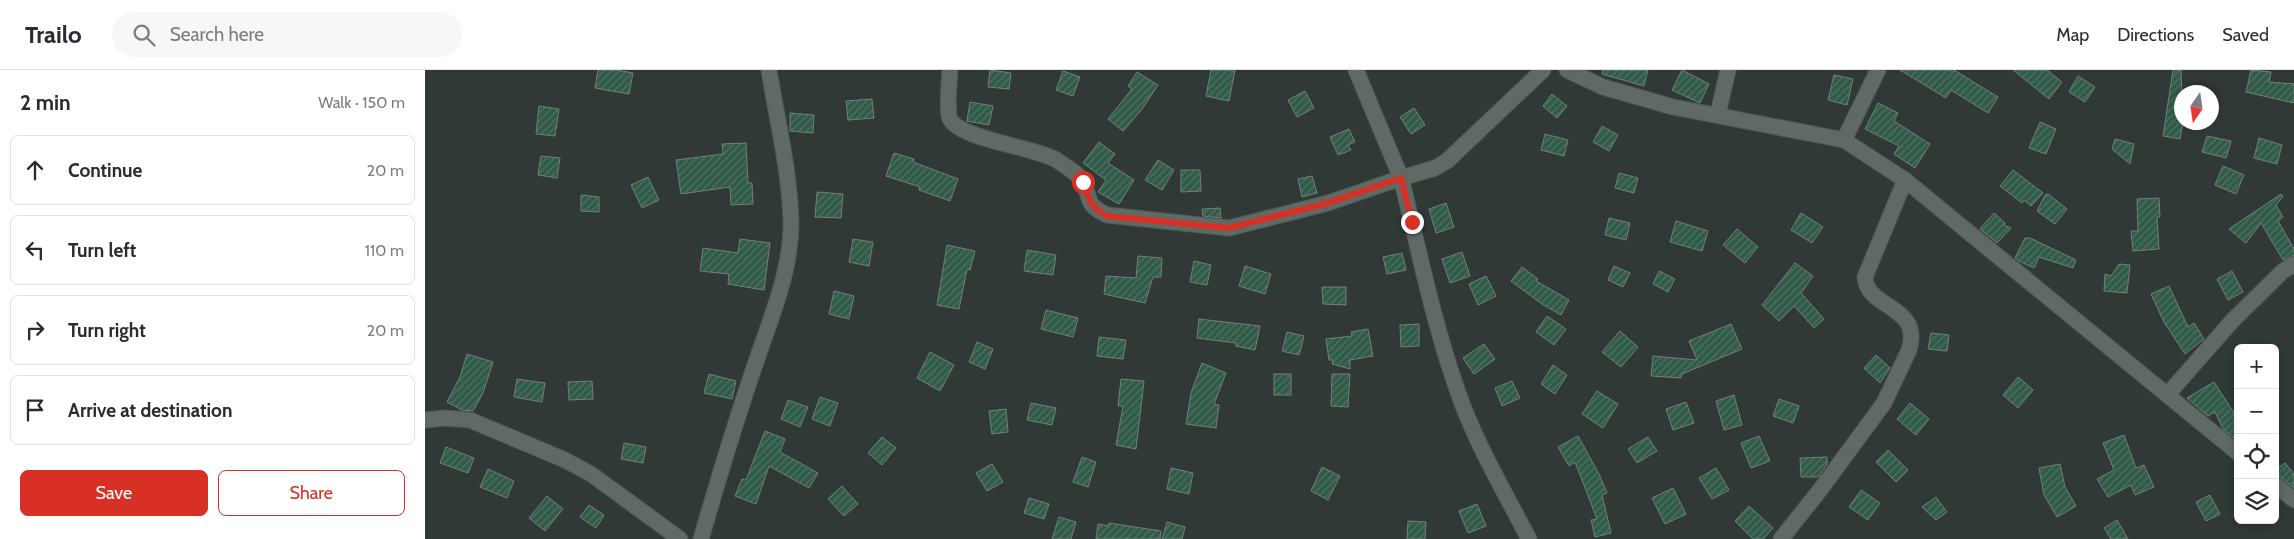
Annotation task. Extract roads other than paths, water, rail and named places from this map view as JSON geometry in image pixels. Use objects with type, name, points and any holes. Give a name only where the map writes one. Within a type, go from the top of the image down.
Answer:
[{"type":"street","points":[[701,539],[756,362],[775,311],[787,263],[791,225],[789,187],[769,70]]},
{"type":"street","points":[[950,70],[949,117],[953,125],[978,136],[1021,147],[1055,159],[1083,182],[1093,208],[1107,216],[1229,228],[1328,203],[1435,168],[1447,161],[1543,70]]},
{"type":"street","points":[[1356,70],[1401,178],[1437,327],[1463,405],[1487,460],[1529,539]]},
{"type":"street","points":[[1567,70],[1603,87],[1673,107],[1719,114],[1844,140],[1905,180],[2234,449]]},
{"type":"street","points":[[1719,114],[1728,70]]},
{"type":"street","points":[[1844,140],[1878,70]]},
{"type":"street","points":[[1781,539],[1820,490],[1884,403],[1912,342],[1909,325],[1903,316],[1869,291],[1865,277],[1905,180]]},
{"type":"street","points":[[2168,394],[2233,320],[2283,271],[2294,264]]},
{"type":"street","points":[[425,420],[444,418],[470,420],[565,460],[591,474],[680,539]]},
{"type":"street","points":[[2279,487],[2294,500]]}]
